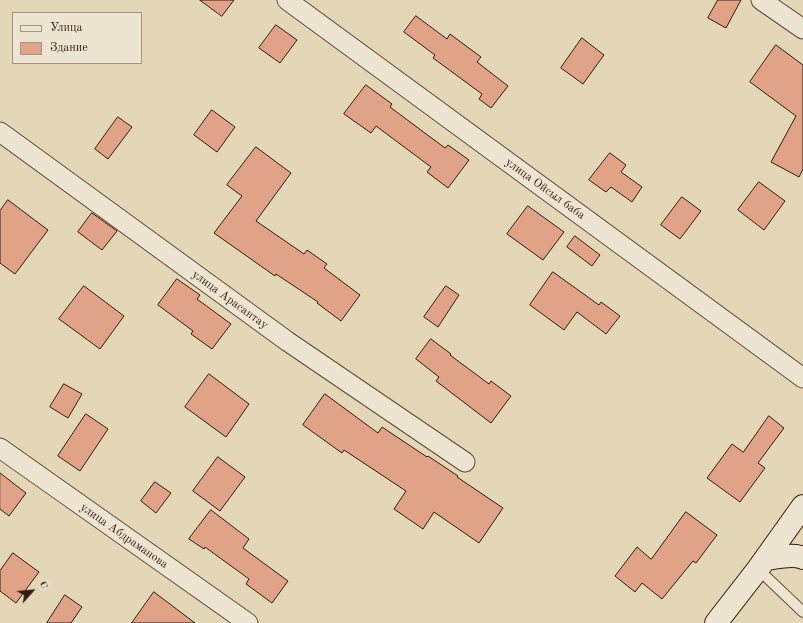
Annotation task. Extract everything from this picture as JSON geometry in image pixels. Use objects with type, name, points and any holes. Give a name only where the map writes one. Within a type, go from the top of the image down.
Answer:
[{"type":"street","name":"улица Ойсыл баба","points":[[287,0],[803,378]]},
{"type":"street","points":[[761,0],[803,29]]},
{"type":"street","name":"улица Арасантау","points":[[0,132],[287,341],[465,462]]},
{"type":"street","name":"улица Абдраманова","points":[[0,448],[248,623]]},
{"type":"street","points":[[716,623],[802,511]]},
{"type":"street","points":[[761,564],[784,556],[800,556],[803,558]]},
{"type":"lane","points":[[761,564],[803,612]]},
{"type":"building","points":[[200,0],[234,0],[222,16]]},
{"type":"building","points":[[718,0],[741,0],[726,28],[708,18]]},
{"type":"building","points":[[416,16],[447,39],[450,34],[481,57],[477,62],[508,86],[491,108],[479,99],[482,94],[433,58],[435,55],[404,32]]},
{"type":"building","points":[[276,25],[297,40],[280,63],[259,48]]},
{"type":"building","points":[[582,38],[604,55],[583,84],[561,68]]},
{"type":"building","points":[[776,45],[803,65],[803,169],[799,177],[771,162],[796,116],[750,82]]},
{"type":"building","points":[[366,85],[392,104],[390,107],[445,148],[448,145],[469,160],[448,188],[427,172],[431,167],[376,126],[371,133],[344,114]]},
{"type":"building","points":[[212,110],[235,127],[217,152],[194,135]]},
{"type":"building","points":[[118,117],[132,127],[108,159],[95,149]]},
{"type":"building","points":[[256,147],[291,173],[256,221],[304,254],[307,250],[327,264],[324,268],[360,295],[341,321],[317,303],[318,302],[276,274],[275,276],[214,233],[242,196],[227,185]]},
{"type":"building","points":[[610,153],[626,165],[621,172],[642,187],[632,202],[611,187],[606,192],[589,180]]},
{"type":"building","points":[[759,182],[785,201],[764,230],[738,210]]},
{"type":"building","points":[[682,197],[701,211],[680,239],[661,225]]},
{"type":"building","points":[[8,200],[48,230],[15,274],[0,263],[0,211]]},
{"type":"building","points":[[528,206],[564,232],[543,260],[507,234]]},
{"type":"building","points":[[92,213],[117,231],[102,250],[78,232]]},
{"type":"building","points":[[575,236],[600,255],[592,266],[567,247]]},
{"type":"building","points":[[553,272],[599,305],[601,302],[620,316],[606,334],[577,312],[564,330],[530,305]]},
{"type":"building","points":[[177,279],[200,295],[197,299],[231,324],[212,349],[191,334],[193,331],[158,305]]},
{"type":"building","points":[[84,286],[124,316],[100,349],[59,319]]},
{"type":"building","points":[[446,286],[459,295],[438,327],[424,317]]},
{"type":"building","points":[[431,339],[489,384],[491,381],[511,396],[491,423],[436,381],[439,377],[416,359]]},
{"type":"building","points":[[209,374],[249,404],[226,437],[185,407]]},
{"type":"building","points":[[64,384],[82,394],[68,418],[50,407]]},
{"type":"building","points":[[325,394],[378,433],[382,427],[458,476],[457,477],[503,508],[479,543],[434,512],[423,529],[394,509],[406,491],[344,450],[342,453],[303,425]]},
{"type":"building","points":[[86,414],[108,429],[80,471],[58,456]]},
{"type":"building","points":[[769,416],[784,428],[758,463],[765,468],[740,502],[707,478],[732,444],[743,452]]},
{"type":"building","points":[[218,457],[245,477],[220,511],[193,491]]},
{"type":"building","points":[[0,473],[26,493],[9,516],[0,509]]},
{"type":"building","points":[[155,482],[171,493],[156,513],[141,501]]},
{"type":"building","points":[[211,510],[249,539],[243,548],[288,581],[272,603],[246,584],[249,579],[205,547],[204,549],[189,539]]},
{"type":"building","points":[[686,512],[717,535],[696,563],[693,561],[662,599],[642,583],[635,592],[615,576],[637,547],[651,559]]},
{"type":"building","points":[[13,553],[39,572],[16,603],[0,591],[0,571]]},
{"type":"building","points":[[154,592],[195,623],[132,623]]},
{"type":"building","points":[[65,595],[82,607],[71,623],[47,623]]}]
